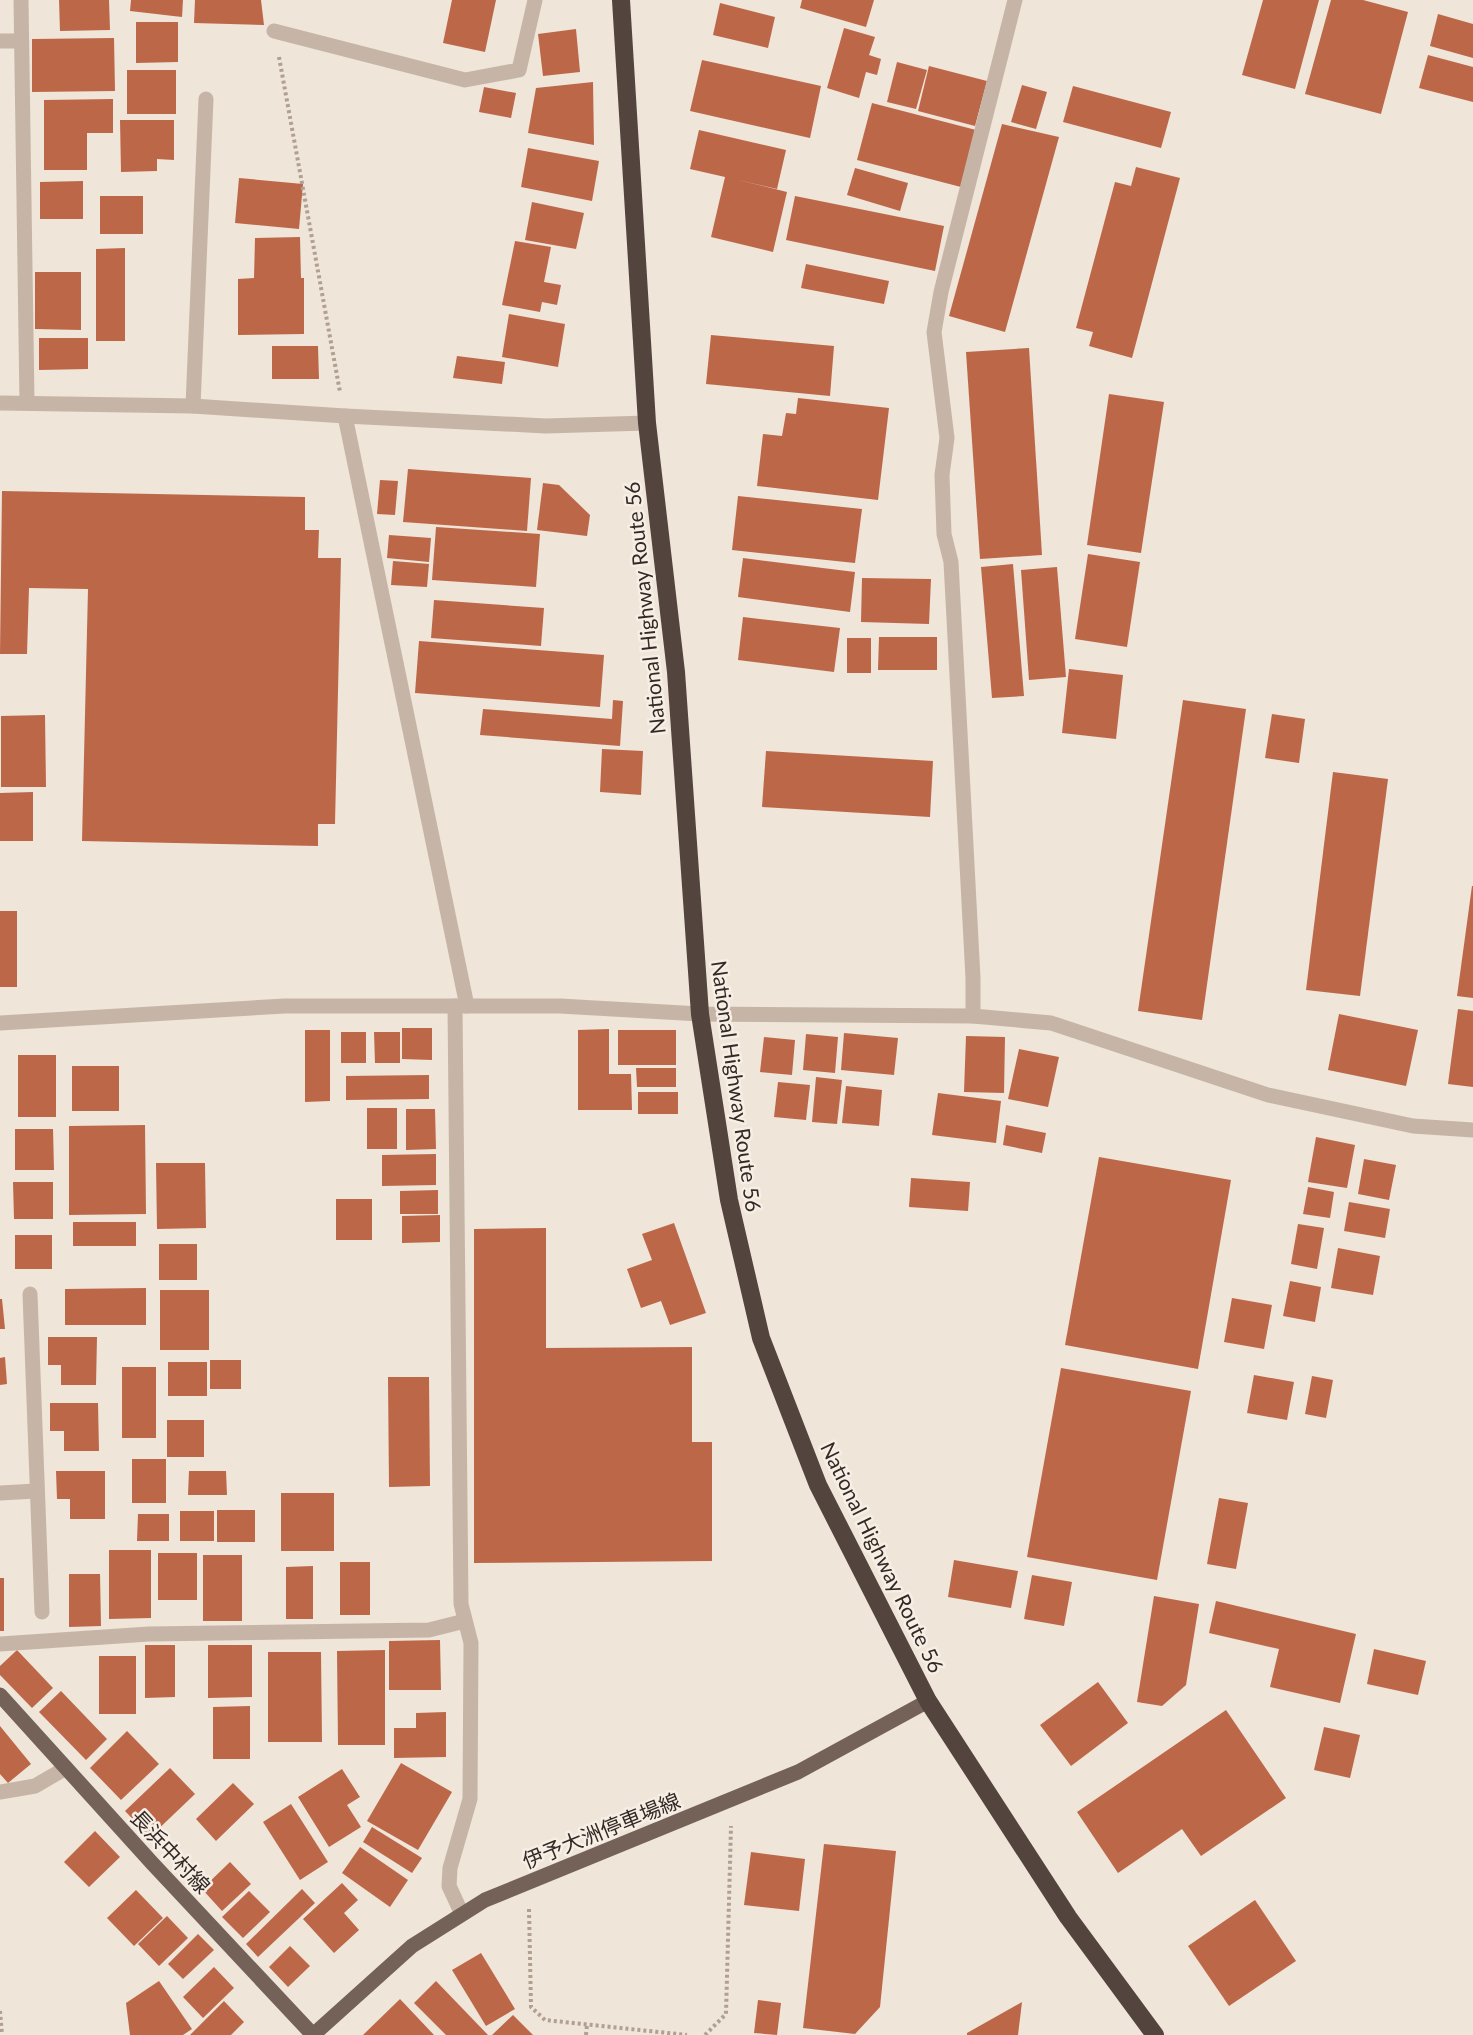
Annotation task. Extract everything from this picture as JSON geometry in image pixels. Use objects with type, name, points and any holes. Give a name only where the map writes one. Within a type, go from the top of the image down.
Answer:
[{"type":"highway","name":"National Highway Route 56","points":[[621,0],[647,423],[676,672],[700,1014],[729,1200],[761,1338],[818,1485],[928,1701],[1068,1917],[1155,2035]]},
{"type":"main road","name":"長浜中村線","points":[[0,1695],[313,2035]]},
{"type":"main road","name":"伊予大洲停車場線","points":[[313,2035],[412,1946],[485,1900],[798,1772],[928,1701]]},
{"type":"street","points":[[21,0],[27,402]]},
{"type":"street","points":[[274,30],[465,80],[519,70],[535,0]]},
{"type":"street","points":[[973,1016],[973,978],[951,562],[944,534],[942,475],[947,438],[934,332],[941,292],[1015,0]]},
{"type":"street","points":[[0,41],[21,41]]},
{"type":"street","points":[[193,406],[206,99]]},
{"type":"street","points":[[0,403],[193,406],[546,426],[647,423]]},
{"type":"street","points":[[345,416],[461,1006],[461,1604],[471,1643],[470,1799],[450,1868],[449,1886],[462,1914]]},
{"type":"street","points":[[0,1023],[285,1006],[560,1006],[700,1014],[973,1016],[1052,1023],[1268,1095],[1413,1126],[1473,1130]]},
{"type":"street","points":[[30,1294],[42,1612]]},
{"type":"street","points":[[0,1492],[36,1491]]},
{"type":"street","points":[[0,1644],[149,1634],[429,1630],[465,1621]]},
{"type":"street","points":[[0,1792],[34,1786],[66,1768]]},
{"type":"path","points":[[274,30],[345,416]]},
{"type":"path","points":[[705,2035],[726,2014],[732,1799]]},
{"type":"path","points":[[529,1881],[531,2007],[545,2020],[687,2035]]},
{"type":"path","points":[[0,2011],[2,2035]]},
{"type":"path","points":[[586,2035],[587,2025]]},
{"type":"building","points":[[59,0],[109,0],[110,30],[60,31]]},
{"type":"building","points":[[131,0],[183,0],[182,17],[130,11]]},
{"type":"building","points":[[195,0],[261,0],[264,25],[194,23]]},
{"type":"building","points":[[452,0],[496,0],[485,52],[443,43]]},
{"type":"building","points":[[802,0],[874,0],[866,27],[800,8]]},
{"type":"building","points":[[1263,0],[1319,0],[1295,89],[1242,75]]},
{"type":"building","points":[[1331,0],[1363,0],[1408,12],[1381,114],[1305,94]]},
{"type":"building","points":[[720,3],[775,17],[768,48],[713,35]]},
{"type":"building","points":[[1438,14],[1473,24],[1473,58],[1430,46]]},
{"type":"building","points":[[136,22],[178,22],[178,62],[136,63]]},
{"type":"building","points":[[844,28],[875,37],[869,55],[881,59],[877,75],[866,72],[859,98],[827,88]]},
{"type":"building","points":[[576,29],[580,72],[543,76],[538,34]]},
{"type":"building","points":[[114,38],[115,91],[32,92],[32,39]]},
{"type":"building","points":[[1428,55],[1473,67],[1473,102],[1419,88]]},
{"type":"building","points":[[702,60],[821,86],[810,138],[690,111]]},
{"type":"building","points":[[897,62],[927,70],[916,109],[887,102]]},
{"type":"building","points":[[929,66],[987,81],[975,126],[918,111]]},
{"type":"building","points":[[127,70],[176,70],[176,114],[127,114]]},
{"type":"building","points":[[593,82],[594,145],[528,133],[536,88]]},
{"type":"building","points":[[1022,85],[1047,92],[1036,129],[1011,122]]},
{"type":"building","points":[[1073,86],[1171,112],[1161,148],[1063,122]]},
{"type":"building","points":[[484,87],[516,93],[511,118],[479,112]]},
{"type":"building","points":[[113,99],[113,133],[87,133],[87,170],[44,170],[44,100]]},
{"type":"building","points":[[872,103],[976,130],[961,187],[857,160]]},
{"type":"building","points":[[120,120],[174,120],[174,160],[157,159],[157,171],[121,172]]},
{"type":"building","points":[[1002,124],[1059,137],[1005,332],[949,316]]},
{"type":"building","points":[[699,130],[786,150],[777,189],[734,179],[787,192],[773,252],[711,237],[725,177],[690,169]]},
{"type":"building","points":[[528,148],[599,161],[592,201],[521,187]]},
{"type":"building","points":[[1136,167],[1180,178],[1132,358],[1089,346],[1093,332],[1076,328],[1115,182],[1131,186]]},
{"type":"building","points":[[855,168],[908,183],[900,211],[847,195]]},
{"type":"building","points":[[239,178],[303,184],[299,229],[235,223]]},
{"type":"building","points":[[83,181],[83,219],[40,219],[40,182]]},
{"type":"building","points":[[100,196],[143,196],[143,234],[100,234]]},
{"type":"building","points":[[795,196],[944,226],[935,271],[786,240]]},
{"type":"building","points":[[532,202],[584,213],[576,249],[525,240]]},
{"type":"building","points":[[300,237],[301,278],[304,278],[304,334],[238,335],[238,279],[254,278],[255,238]]},
{"type":"building","points":[[515,241],[551,247],[544,282],[561,285],[557,305],[542,302],[540,312],[502,305]]},
{"type":"building","points":[[125,248],[125,341],[96,341],[96,249]]},
{"type":"building","points":[[806,264],[889,281],[884,304],[801,288]]},
{"type":"building","points":[[35,272],[81,272],[81,330],[35,329]]},
{"type":"building","points":[[509,314],[565,324],[558,367],[502,357]]},
{"type":"building","points":[[711,335],[834,346],[830,396],[706,384]]},
{"type":"building","points":[[39,338],[88,338],[88,369],[39,370]]},
{"type":"building","points":[[272,346],[318,346],[319,379],[272,379]]},
{"type":"building","points":[[1029,348],[1042,555],[980,559],[966,352]]},
{"type":"building","points":[[457,356],[505,362],[502,384],[453,378]]},
{"type":"building","points":[[1109,394],[1164,402],[1141,553],[1087,545]]},
{"type":"building","points":[[798,398],[889,408],[878,500],[757,486],[763,434],[782,436],[786,413],[796,414]]},
{"type":"building","points":[[408,469],[531,478],[527,531],[403,522]]},
{"type":"building","points":[[380,480],[398,481],[395,515],[377,514]]},
{"type":"building","points":[[543,483],[559,485],[590,515],[587,536],[537,530]]},
{"type":"building","points":[[2,491],[305,497],[305,530],[319,530],[318,558],[341,558],[335,824],[318,824],[318,846],[82,841],[88,589],[29,588],[27,654],[0,654]]},
{"type":"building","points":[[738,496],[862,509],[855,563],[732,550]]},
{"type":"building","points":[[436,527],[540,534],[536,587],[432,580]]},
{"type":"building","points":[[389,535],[431,538],[429,562],[387,558]]},
{"type":"building","points":[[1088,554],[1140,562],[1127,647],[1075,639]]},
{"type":"building","points":[[743,558],[855,572],[850,612],[738,597]]},
{"type":"building","points":[[393,561],[429,564],[427,587],[391,585]]},
{"type":"building","points":[[1013,564],[1024,696],[992,698],[981,567]]},
{"type":"building","points":[[1057,567],[1066,677],[1029,680],[1021,570]]},
{"type":"building","points":[[862,578],[931,579],[929,624],[861,622]]},
{"type":"building","points":[[434,600],[544,608],[541,646],[431,638]]},
{"type":"building","points":[[743,617],[840,628],[834,672],[738,660]]},
{"type":"building","points":[[879,637],[937,637],[937,670],[878,670]]},
{"type":"building","points":[[847,638],[871,638],[871,673],[847,673]]},
{"type":"building","points":[[419,641],[604,655],[600,707],[415,693]]},
{"type":"building","points":[[1069,669],[1123,675],[1116,739],[1062,733]]},
{"type":"building","points":[[613,700],[623,701],[620,746],[480,735],[483,709],[612,719]]},
{"type":"building","points":[[1183,700],[1246,709],[1202,1020],[1138,1011]]},
{"type":"building","points":[[1272,714],[1305,719],[1299,763],[1265,758]]},
{"type":"building","points":[[45,715],[46,787],[1,787],[1,716]]},
{"type":"building","points":[[602,749],[643,751],[641,795],[600,792]]},
{"type":"building","points":[[766,751],[933,761],[930,817],[762,807]]},
{"type":"building","points":[[1333,772],[1388,779],[1360,996],[1306,990]]},
{"type":"building","points":[[33,792],[33,841],[0,841],[0,793]]},
{"type":"building","points":[[1473,886],[1473,998],[1457,996]]},
{"type":"building","points":[[0,911],[17,911],[17,987],[0,987]]},
{"type":"building","points":[[1458,1009],[1473,1011],[1473,1087],[1448,1084]]},
{"type":"building","points":[[1339,1014],[1418,1030],[1406,1086],[1328,1070]]},
{"type":"building","points":[[402,1028],[432,1028],[432,1060],[402,1059]]},
{"type":"building","points":[[609,1029],[609,1074],[631,1074],[632,1110],[578,1110],[578,1030]]},
{"type":"building","points":[[305,1030],[330,1030],[330,1101],[305,1102]]},
{"type":"building","points":[[618,1030],[676,1030],[676,1065],[618,1065]]},
{"type":"building","points":[[341,1032],[366,1032],[366,1063],[341,1063]]},
{"type":"building","points":[[374,1032],[400,1032],[400,1063],[375,1063]]},
{"type":"building","points":[[844,1033],[898,1038],[894,1075],[841,1070]]},
{"type":"building","points":[[806,1034],[838,1037],[835,1073],[803,1070]]},
{"type":"building","points":[[966,1036],[1005,1037],[1004,1093],[964,1092]]},
{"type":"building","points":[[764,1037],[795,1040],[792,1075],[760,1072]]},
{"type":"building","points":[[1019,1049],[1059,1057],[1048,1107],[1008,1099]]},
{"type":"building","points":[[18,1055],[56,1055],[56,1117],[18,1117]]},
{"type":"building","points":[[72,1066],[119,1066],[119,1111],[72,1111]]},
{"type":"building","points":[[636,1068],[676,1068],[676,1087],[637,1087]]},
{"type":"building","points":[[429,1075],[429,1099],[346,1100],[346,1076]]},
{"type":"building","points":[[816,1077],[842,1080],[837,1124],[812,1122]]},
{"type":"building","points":[[778,1082],[810,1085],[806,1120],[774,1117]]},
{"type":"building","points":[[846,1086],[882,1090],[879,1126],[842,1123]]},
{"type":"building","points":[[638,1092],[678,1092],[678,1114],[638,1114]]},
{"type":"building","points":[[938,1093],[1001,1101],[996,1143],[932,1135]]},
{"type":"building","points":[[367,1108],[397,1108],[397,1149],[367,1149]]},
{"type":"building","points":[[406,1109],[435,1109],[436,1149],[406,1150]]},
{"type":"building","points":[[145,1125],[146,1214],[69,1215],[69,1126]]},
{"type":"building","points":[[1006,1125],[1046,1133],[1042,1153],[1003,1145]]},
{"type":"building","points":[[15,1129],[53,1129],[54,1170],[15,1170]]},
{"type":"building","points":[[1316,1137],[1355,1145],[1347,1188],[1308,1182]]},
{"type":"building","points":[[436,1154],[436,1185],[382,1186],[382,1155]]},
{"type":"building","points":[[1099,1157],[1231,1180],[1198,1369],[1065,1345]]},
{"type":"building","points":[[1364,1159],[1396,1165],[1389,1200],[1358,1194]]},
{"type":"building","points":[[156,1163],[205,1163],[206,1228],[157,1229]]},
{"type":"building","points":[[911,1178],[970,1182],[968,1211],[909,1207]]},
{"type":"building","points":[[13,1182],[53,1182],[53,1219],[14,1219]]},
{"type":"building","points":[[1308,1187],[1334,1192],[1330,1218],[1303,1214]]},
{"type":"building","points":[[438,1190],[438,1214],[400,1214],[400,1191]]},
{"type":"building","points":[[336,1199],[372,1199],[372,1240],[336,1240]]},
{"type":"building","points":[[1349,1202],[1390,1209],[1385,1238],[1344,1231]]},
{"type":"building","points":[[440,1215],[440,1242],[402,1243],[402,1216]]},
{"type":"building","points":[[73,1222],[136,1222],[136,1246],[73,1246]]},
{"type":"building","points":[[674,1223],[706,1313],[670,1325],[661,1301],[641,1308],[627,1269],[652,1260],[642,1234]]},
{"type":"building","points":[[1298,1224],[1324,1228],[1317,1269],[1291,1264]]},
{"type":"building","points":[[546,1228],[546,1348],[692,1347],[692,1442],[712,1442],[712,1561],[474,1563],[474,1229]]},
{"type":"building","points":[[15,1235],[52,1235],[52,1269],[15,1269]]},
{"type":"building","points":[[159,1244],[197,1244],[197,1280],[159,1280]]},
{"type":"building","points":[[1338,1248],[1380,1256],[1373,1295],[1331,1288]]},
{"type":"building","points":[[1290,1281],[1321,1287],[1315,1322],[1283,1316]]},
{"type":"building","points":[[146,1288],[146,1325],[65,1325],[65,1289]]},
{"type":"building","points":[[160,1290],[209,1290],[209,1350],[160,1350]]},
{"type":"building","points":[[1232,1298],[1272,1305],[1264,1349],[1224,1342]]},
{"type":"building","points":[[0,1299],[2,1299],[5,1329],[0,1329]]},
{"type":"building","points":[[48,1337],[97,1337],[96,1385],[61,1385],[61,1365],[48,1365]]},
{"type":"building","points":[[5,1357],[7,1384],[0,1385],[0,1358]]},
{"type":"building","points":[[210,1360],[241,1360],[241,1389],[210,1389]]},
{"type":"building","points":[[168,1362],[207,1362],[207,1396],[168,1396]]},
{"type":"building","points":[[122,1367],[156,1367],[156,1438],[122,1438]]},
{"type":"building","points":[[1061,1368],[1191,1391],[1157,1580],[1027,1557]]},
{"type":"building","points":[[1254,1375],[1294,1382],[1287,1420],[1247,1413]]},
{"type":"building","points":[[1312,1376],[1333,1380],[1326,1418],[1305,1414]]},
{"type":"building","points":[[388,1377],[429,1377],[430,1486],[389,1487]]},
{"type":"building","points":[[50,1403],[98,1403],[99,1451],[64,1451],[64,1431],[50,1431]]},
{"type":"building","points":[[167,1420],[204,1420],[204,1457],[167,1457]]},
{"type":"building","points":[[132,1459],[166,1459],[166,1503],[132,1503]]},
{"type":"building","points":[[56,1471],[105,1471],[105,1519],[70,1519],[70,1499],[57,1499]]},
{"type":"building","points":[[189,1471],[226,1471],[227,1495],[188,1495]]},
{"type":"building","points":[[281,1493],[334,1493],[334,1551],[281,1551]]},
{"type":"building","points":[[1219,1498],[1248,1503],[1236,1569],[1207,1564]]},
{"type":"building","points":[[217,1510],[255,1510],[255,1542],[217,1542]]},
{"type":"building","points":[[180,1511],[214,1511],[214,1541],[180,1541]]},
{"type":"building","points":[[138,1514],[169,1514],[169,1541],[137,1541]]},
{"type":"building","points":[[109,1550],[151,1550],[151,1618],[109,1619]]},
{"type":"building","points":[[158,1553],[197,1553],[197,1600],[158,1600]]},
{"type":"building","points":[[203,1555],[242,1555],[242,1621],[203,1621]]},
{"type":"building","points":[[954,1560],[1018,1571],[1011,1608],[948,1597]]},
{"type":"building","points":[[340,1562],[370,1562],[370,1615],[340,1615]]},
{"type":"building","points":[[313,1566],[313,1619],[286,1619],[286,1567]]},
{"type":"building","points":[[69,1574],[100,1574],[101,1626],[69,1627]]},
{"type":"building","points":[[1032,1575],[1072,1582],[1064,1626],[1024,1619]]},
{"type":"building","points":[[0,1578],[4,1578],[4,1631],[0,1631]]},
{"type":"building","points":[[1154,1596],[1199,1604],[1186,1685],[1162,1706],[1137,1702]]},
{"type":"building","points":[[1216,1601],[1356,1634],[1340,1703],[1270,1687],[1279,1649],[1209,1633]]},
{"type":"building","points":[[440,1640],[441,1690],[389,1690],[389,1641]]},
{"type":"building","points":[[145,1645],[175,1645],[175,1697],[145,1698]]},
{"type":"building","points":[[208,1645],[252,1645],[252,1697],[208,1698]]},
{"type":"building","points":[[1374,1649],[1426,1661],[1418,1695],[1367,1684]]},
{"type":"building","points":[[17,1650],[53,1688],[32,1708],[0,1675],[0,1666]]},
{"type":"building","points":[[385,1650],[385,1745],[338,1745],[337,1651]]},
{"type":"building","points":[[268,1652],[321,1652],[322,1742],[268,1742]]},
{"type":"building","points":[[99,1656],[136,1656],[136,1714],[99,1714]]},
{"type":"building","points":[[1098,1682],[1128,1723],[1071,1766],[1040,1725]]},
{"type":"building","points":[[61,1691],[107,1739],[86,1760],[39,1712]]},
{"type":"building","points":[[250,1706],[250,1759],[213,1759],[213,1707]]},
{"type":"building","points":[[1226,1710],[1286,1798],[1201,1856],[1182,1829],[1118,1873],[1077,1812]]},
{"type":"building","points":[[446,1712],[446,1757],[394,1758],[394,1728],[416,1728],[416,1713]]},
{"type":"building","points":[[0,1726],[31,1764],[8,1783],[0,1774]]},
{"type":"building","points":[[1324,1727],[1360,1735],[1350,1778],[1314,1770]]},
{"type":"building","points":[[127,1731],[159,1764],[121,1800],[90,1768]]},
{"type":"building","points":[[401,1763],[452,1792],[418,1850],[367,1821]]},
{"type":"building","points":[[170,1768],[195,1794],[150,1837],[125,1811]]},
{"type":"building","points":[[342,1769],[360,1797],[347,1805],[361,1827],[329,1847],[298,1797]]},
{"type":"building","points":[[233,1783],[254,1804],[216,1841],[196,1819]]},
{"type":"building","points":[[291,1804],[328,1862],[300,1880],[263,1822]]},
{"type":"building","points":[[372,1827],[422,1858],[412,1873],[363,1842]]},
{"type":"building","points":[[95,1831],[120,1857],[89,1887],[64,1862]]},
{"type":"building","points":[[824,1844],[896,1851],[880,2007],[855,2034],[803,2028]]},
{"type":"building","points":[[360,1847],[408,1880],[390,1907],[342,1873]]},
{"type":"building","points":[[751,1852],[805,1859],[799,1911],[744,1905]]},
{"type":"building","points":[[230,1862],[251,1884],[222,1911],[202,1889]]},
{"type":"building","points":[[342,1883],[358,1900],[344,1913],[359,1930],[334,1953],[303,1919]]},
{"type":"building","points":[[302,1889],[315,1903],[258,1957],[246,1944]]},
{"type":"building","points":[[136,1890],[163,1918],[134,1946],[107,1918]]},
{"type":"building","points":[[249,1891],[270,1912],[243,1938],[222,1917]]},
{"type":"building","points":[[1255,1900],[1296,1961],[1229,2006],[1188,1946]]},
{"type":"building","points":[[167,1916],[188,1938],[159,1966],[138,1944]]},
{"type":"building","points":[[198,1934],[214,1950],[183,1979],[168,1964]]},
{"type":"building","points":[[290,1946],[310,1966],[288,1987],[269,1967]]},
{"type":"building","points":[[481,1953],[515,2009],[486,2026],[452,1970]]},
{"type":"building","points":[[214,1967],[234,1988],[203,2018],[183,1997]]},
{"type":"building","points":[[159,1981],[192,2029],[183,2035],[130,2035],[126,2003]]},
{"type":"building","points":[[436,1981],[488,2035],[446,2035],[414,2003]]},
{"type":"building","points":[[400,1999],[434,2035],[363,2035]]},
{"type":"building","points":[[758,2000],[781,2003],[777,2035],[754,2033]]},
{"type":"building","points":[[224,2001],[244,2022],[231,2035],[190,2035]]},
{"type":"building","points":[[1022,2002],[1018,2035],[967,2035],[967,2033]]},
{"type":"building","points":[[513,2015],[533,2035],[492,2035]]}]
